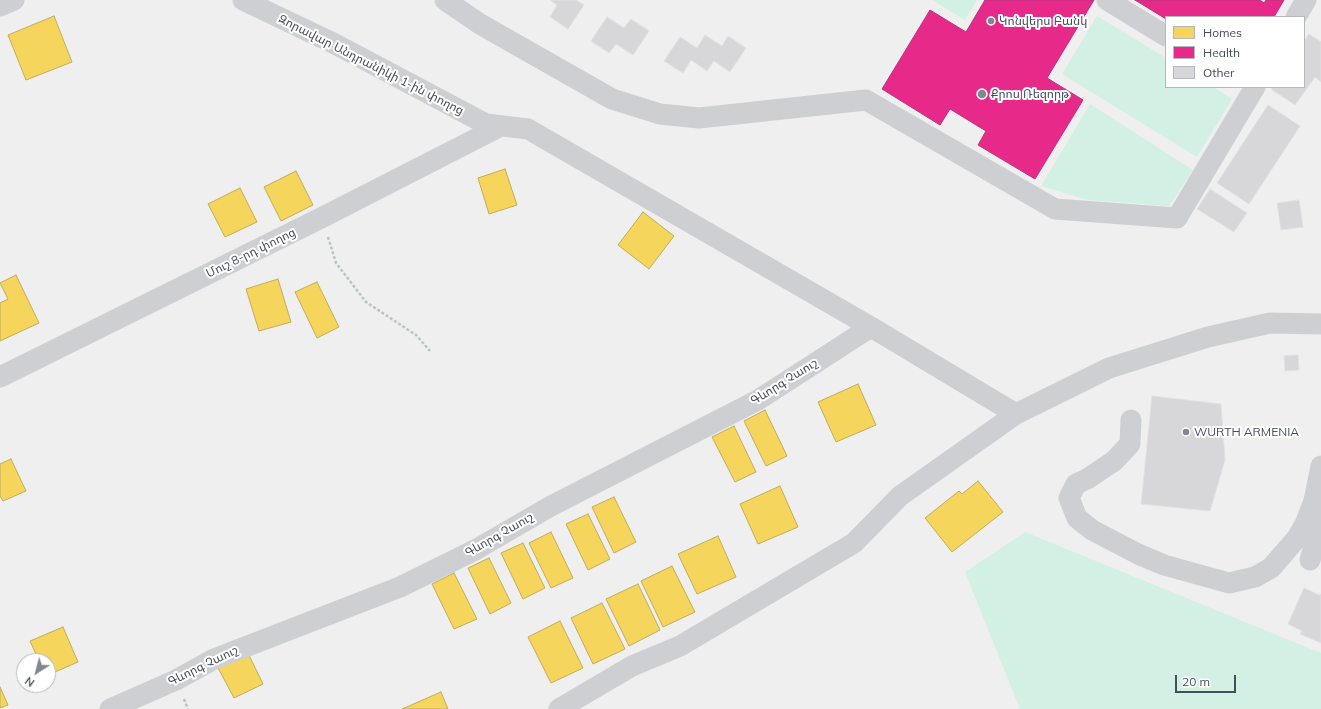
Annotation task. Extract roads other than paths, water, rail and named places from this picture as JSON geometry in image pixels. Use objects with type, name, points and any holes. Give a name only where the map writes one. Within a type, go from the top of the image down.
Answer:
[{"type":"street","points":[[0,6],[14,0]]},
{"type":"street","name":"Զորավար Անդրանիկի 1-ին փողոց","points":[[243,0],[335,44],[486,124],[528,129],[871,327],[1016,414]]},
{"type":"street","points":[[445,0],[480,24],[612,98],[660,114],[699,118],[866,100],[1055,210],[1177,218],[1253,88]]},
{"type":"street","points":[[1107,0],[1165,35]]},
{"type":"street","points":[[1297,16],[1306,0]]},
{"type":"street","name":"Մուշ 8-րդ փողոց","points":[[0,377],[501,126]]},
{"type":"street","points":[[559,709],[632,666],[680,646],[854,543],[900,496],[1016,414],[1109,368],[1208,337],[1270,323],[1321,323]]},
{"type":"street","name":"Գևորգ Չաուշ","points":[[110,709],[176,680],[214,659],[400,587],[475,550],[550,506],[758,400],[871,327]]},
{"type":"street","points":[[1131,420],[1130,444],[1114,461],[1087,479],[1076,484],[1069,498],[1077,518],[1092,530],[1138,554],[1164,565],[1229,583],[1255,577],[1271,568],[1296,538],[1318,504],[1321,466]]},
{"type":"street","points":[[1310,560],[1321,523]]},
{"type":"place","name":"Կոնվերս Բանկ","points":[[991,21]]},
{"type":"place","name":"Քրոս Ռեզորթ","points":[[982,94]]},
{"type":"place","name":"WURTH ARMENIA","points":[[1186,432]]}]
